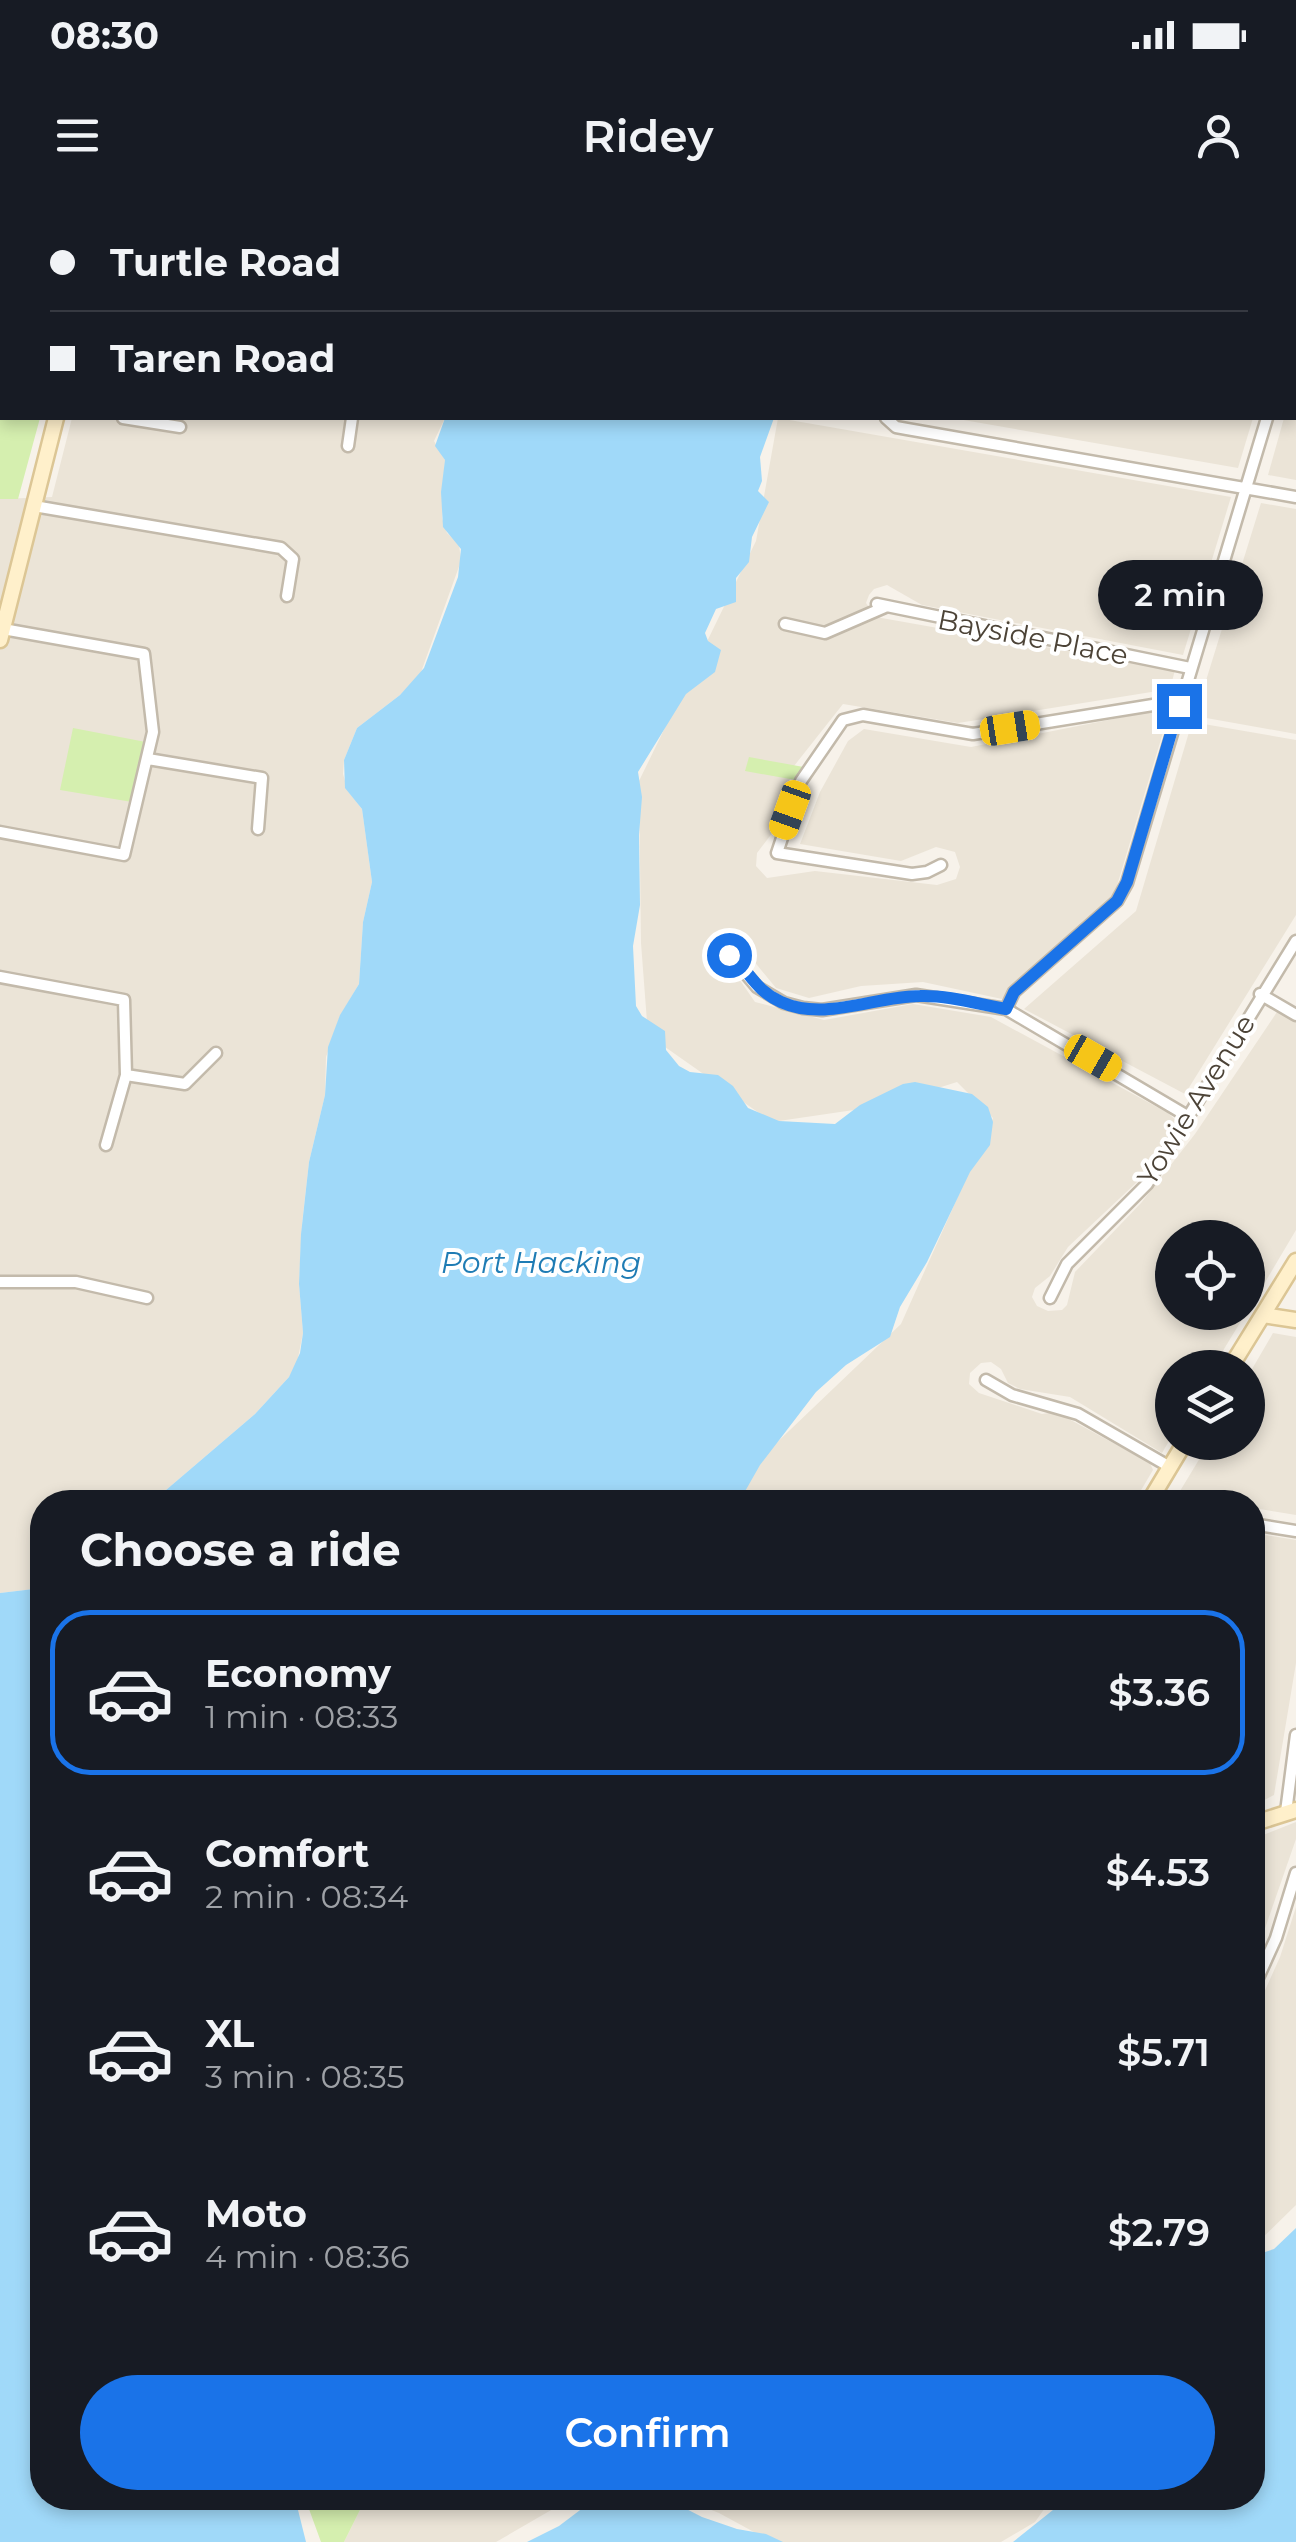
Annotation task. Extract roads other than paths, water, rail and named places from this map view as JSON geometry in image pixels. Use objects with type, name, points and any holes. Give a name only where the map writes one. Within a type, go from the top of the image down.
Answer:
[{"type":"street","points":[[0,832],[124,854],[152,732],[144,654],[2,634],[56,420]]},
{"type":"street","points":[[136,420],[180,427]]},
{"type":"street","points":[[348,446],[352,420]]},
{"type":"street","points":[[888,420],[896,427],[1296,496]]},
{"type":"street","points":[[1006,1009],[1014,992],[1117,901],[1127,882],[1267,420]]},
{"type":"street","points":[[34,506],[282,548],[293,559],[287,596]]},
{"type":"street","name":"Bayside Place","points":[[785,624],[824,633],[881,605],[1190,668]]},
{"type":"street","points":[[941,865],[912,874],[776,853],[801,782],[843,720],[862,715],[973,734],[1159,704],[1179,706]]},
{"type":"street","points":[[148,759],[262,778],[258,830]]},
{"type":"street","name":"Yowie Avenue","points":[[1050,1298],[1067,1264],[1140,1192],[1296,940]]},
{"type":"street","points":[[725,950],[757,987],[784,1004],[803,1008],[822,1010],[916,996],[1006,1009],[1189,1117]]},
{"type":"street","points":[[0,977],[124,1000],[126,1075],[106,1146]]},
{"type":"street","points":[[1260,994],[1296,1015]]},
{"type":"street","points":[[126,1075],[184,1084],[216,1052]]},
{"type":"street","points":[[1265,1312],[1296,1262]]},
{"type":"street","points":[[0,1282],[76,1282],[147,1298]]},
{"type":"street","points":[[1265,1315],[1296,1320]]},
{"type":"street","points":[[986,1380],[1012,1395],[1078,1414],[1170,1467]]},
{"type":"street","points":[[1156,1490],[1174,1460]]},
{"type":"street","points":[[1265,1526],[1296,1531]]},
{"type":"street","points":[[1265,1820],[1291,1811],[1296,1735]]},
{"type":"street","points":[[1265,1962],[1296,1872]]},
{"type":"water","name":"Port Hacking","points":[[444,420],[773,420],[760,457],[762,481],[758,491],[769,502],[752,537],[749,562],[736,578],[736,602],[716,609],[705,633],[708,641],[721,650],[715,672],[686,694],[638,772],[642,797],[640,905],[633,946],[636,1006],[642,1016],[665,1031],[666,1050],[679,1066],[690,1072],[718,1075],[733,1086],[748,1108],[779,1121],[835,1124],[860,1105],[915,1082],[972,1094],[988,1107],[993,1122],[990,1145],[970,1172],[927,1262],[900,1307],[890,1337],[846,1365],[816,1392],[760,1465],[746,1490],[166,1490],[255,1414],[289,1377],[300,1353],[301,1234],[309,1162],[325,1095],[328,1047],[340,1015],[359,984],[363,922],[372,882],[362,809],[345,788],[344,760],[357,728],[400,695],[424,668],[458,577],[461,549],[443,527],[441,492],[445,460],[435,446]]},
{"type":"water","points":[[30,1589],[30,2510],[298,2510],[306,2542],[0,2542],[0,1593]]},
{"type":"water","points":[[1296,2228],[1296,2542],[1013,2542],[1053,2510],[1265,2510],[1265,2252],[1274,2249]]},
{"type":"water","points":[[580,2510],[688,2510],[783,2542],[527,2542]]}]
